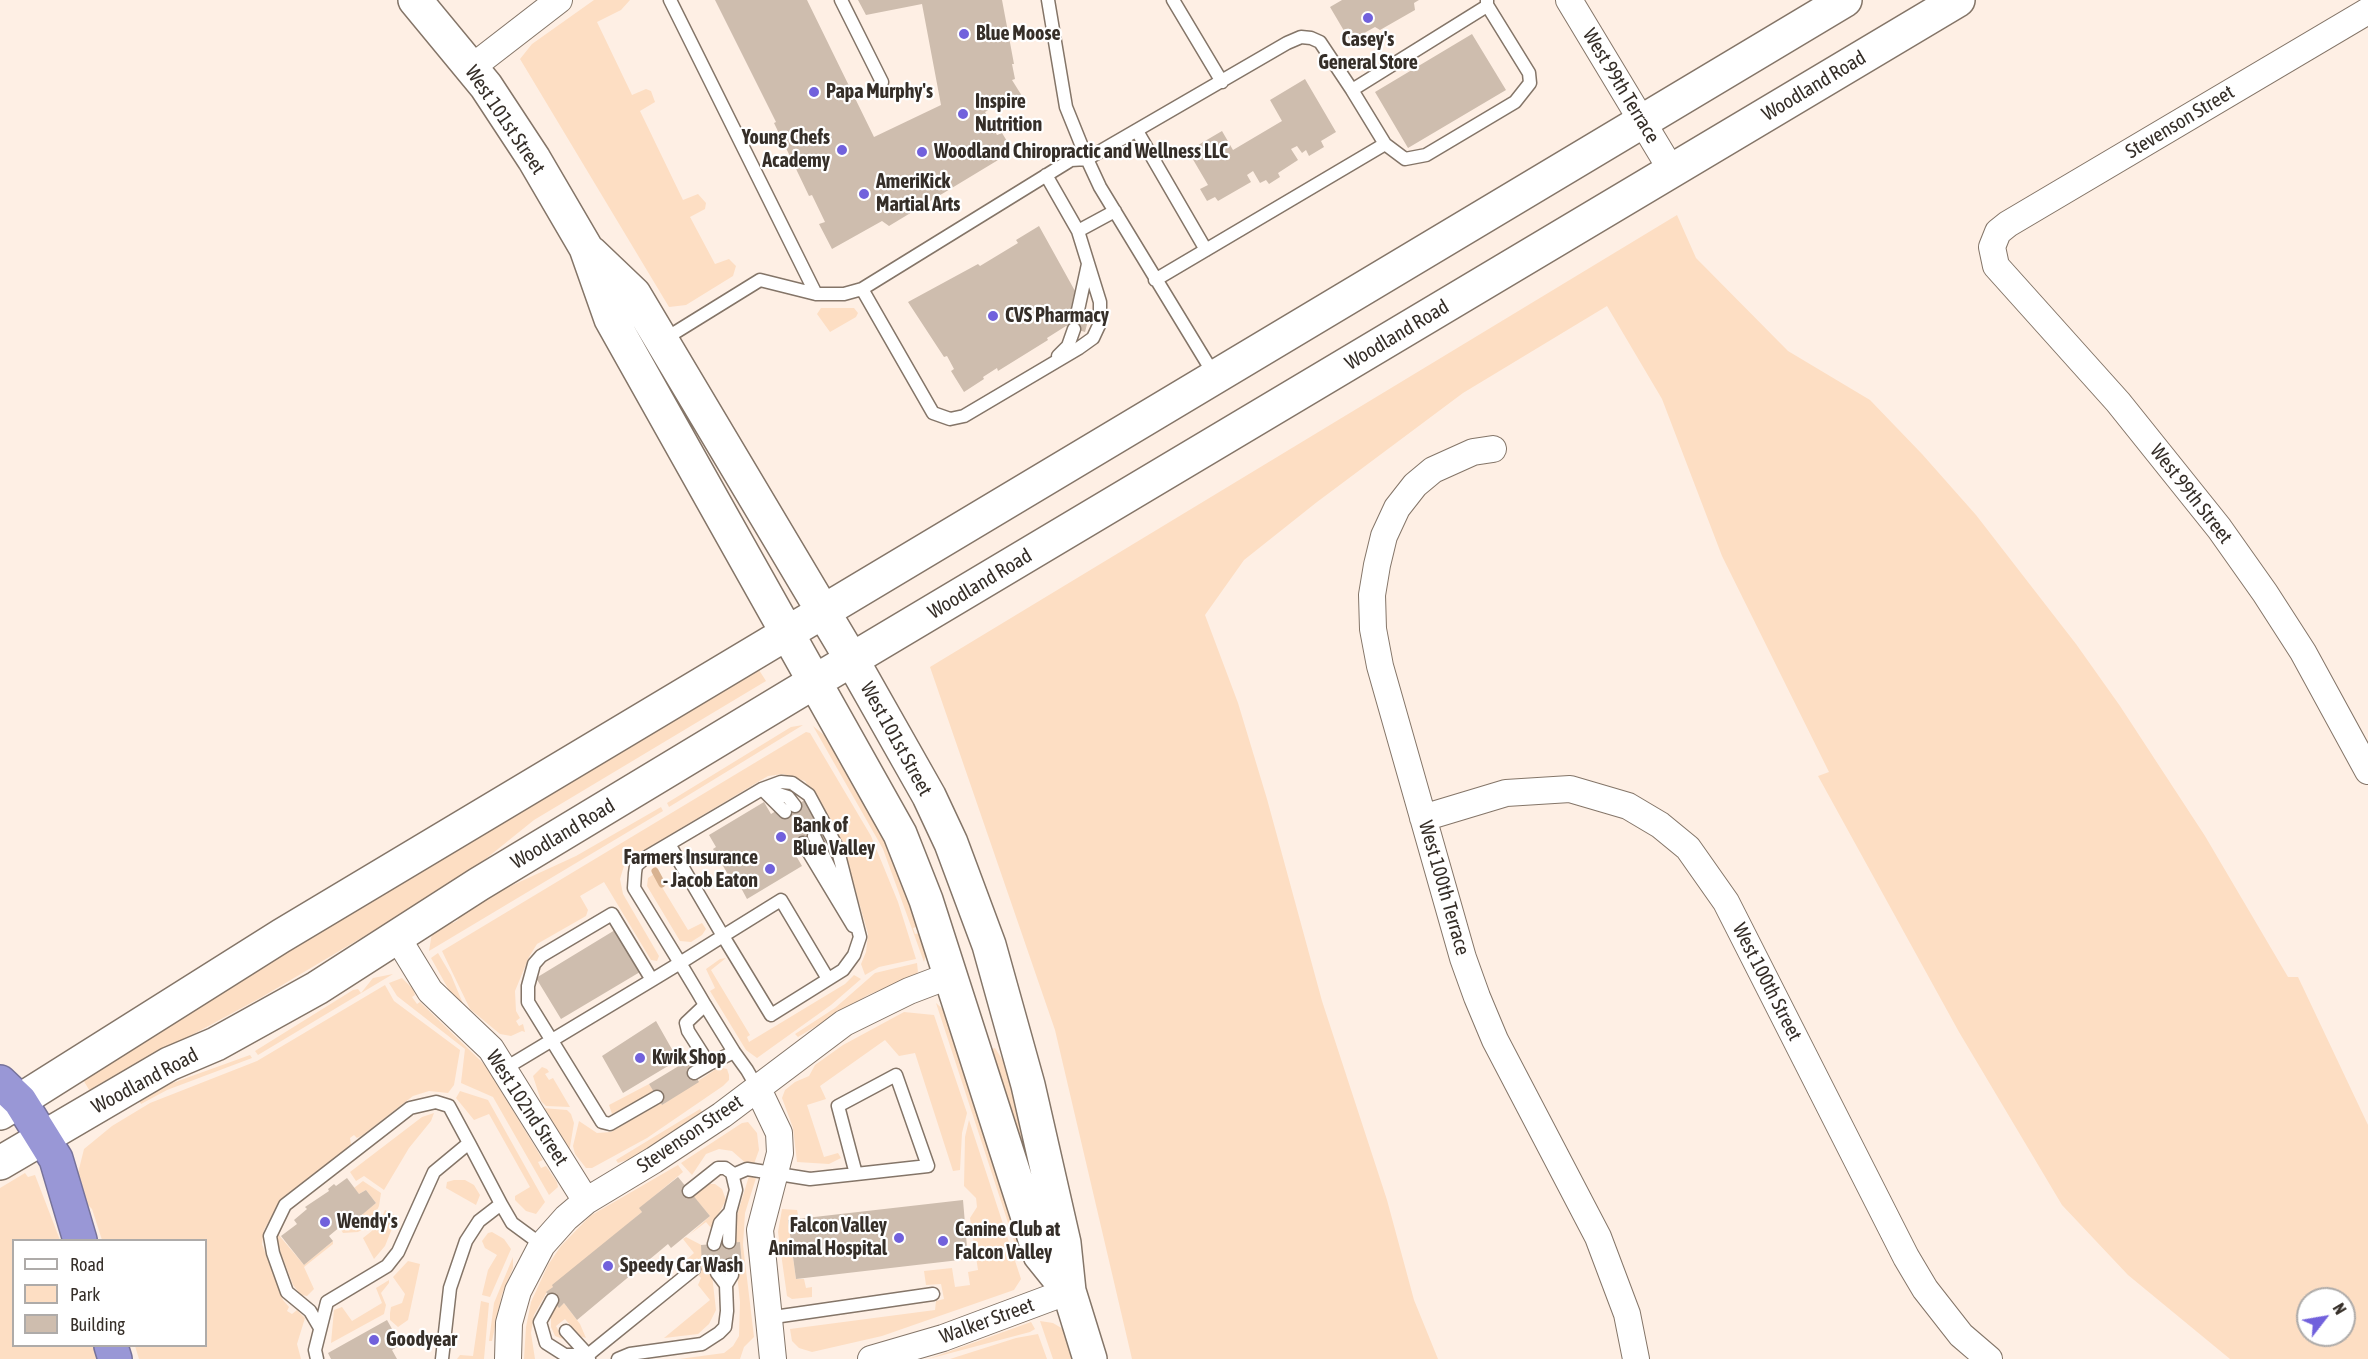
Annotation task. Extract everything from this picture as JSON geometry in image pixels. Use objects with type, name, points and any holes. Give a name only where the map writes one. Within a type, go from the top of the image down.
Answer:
[{"type":"highway","points":[[7,1098],[44,1137],[56,1158],[80,1239]]},
{"type":"main road","name":"West 101st Street","points":[[415,0],[471,68],[534,159],[586,248],[611,319],[900,834],[914,864],[951,975],[1040,1255],[1069,1291]]},
{"type":"main road","points":[[7,1098],[1845,0]]},
{"type":"main road","name":"Woodland Road","points":[[0,1163],[169,1064],[216,1044],[317,988],[815,682],[1958,0]]},
{"type":"main road","name":"West 101st Street","points":[[586,248],[634,294],[852,660],[929,796],[951,843],[989,945],[1028,1085],[1064,1244],[1069,1291],[1090,1359]]},
{"type":"street","points":[[471,68],[560,0]]},
{"type":"street","name":"West 99th Terrace","points":[[1569,0],[1672,171]]},
{"type":"street","name":"Stevenson Street","points":[[1995,238],[2008,224],[2368,11]]},
{"type":"street","name":"West 99th Street","points":[[1995,238],[1992,247],[1996,266],[2169,464],[2265,593],[2302,652],[2368,771]]},
{"type":"street","name":"West 100th Terrace","points":[[1493,449],[1453,459],[1433,470],[1414,486],[1397,508],[1384,536],[1377,565],[1372,595],[1373,629],[1380,666],[1463,958],[1477,997],[1496,1040],[1598,1237],[1627,1314],[1636,1359]]},
{"type":"street","name":"West 100th Street","points":[[1423,818],[1506,793],[1570,789],[1628,806],[1660,825],[1688,848],[1726,902],[1920,1281],[1942,1314],[1989,1359]]},
{"type":"street","name":"West 102nd Street","points":[[397,937],[430,991],[491,1049],[586,1201]]},
{"type":"street","name":"Stevenson Street","points":[[508,1359],[509,1323],[518,1291],[542,1245],[586,1201],[654,1160],[758,1089],[844,1023],[909,991],[951,975]]},
{"type":"street","points":[[758,1089],[779,1133],[780,1153],[760,1230],[767,1318],[773,1359]]},
{"type":"street","name":"Walker Street","points":[[871,1359],[900,1355],[1069,1291]]},
{"type":"lane","points":[[670,0],[816,294]]},
{"type":"lane","points":[[841,0],[882,82]]},
{"type":"lane","points":[[1048,0],[1066,107],[1087,159],[1155,280],[1216,376]]},
{"type":"lane","points":[[1173,0],[1222,82]]},
{"type":"lane","points":[[662,340],[760,280],[816,294],[844,294],[862,288],[1071,160],[1087,159],[1301,37],[1320,42],[1385,144],[1405,159],[1426,155],[1515,102],[1530,83],[1529,73],[1487,3],[1352,90]]},
{"type":"lane","points":[[1137,131],[1206,250]]},
{"type":"lane","points":[[1155,280],[1385,144]]},
{"type":"lane","points":[[862,288],[933,413],[950,419],[964,416],[1049,366],[1093,338],[1100,323],[1100,302],[1089,259],[1078,231],[1046,175]]},
{"type":"lane","points":[[1078,231],[1115,211]]},
{"type":"lane","points":[[1078,310],[1089,259]]},
{"type":"lane","points":[[1049,366],[1068,346],[1074,328]]},
{"type":"lane","points":[[669,844],[771,1015],[828,980],[847,965],[854,955],[860,937],[837,847],[809,795],[792,783],[781,782],[762,789],[669,844],[636,866],[634,888],[758,1089]]},
{"type":"lane","points":[[762,789],[788,797],[790,809]]},
{"type":"lane","points":[[809,840],[860,937]]},
{"type":"lane","points":[[504,1069],[781,900],[828,980]]},
{"type":"lane","points":[[652,980],[612,914],[542,956],[534,964],[528,986],[528,1002],[602,1122],[610,1124],[657,1097]]},
{"type":"lane","points":[[705,1005],[686,1023],[709,1064]]},
{"type":"lane","points":[[694,1073],[734,1052]]},
{"type":"lane","points":[[733,1175],[747,1169],[810,1179],[856,1174],[928,1166],[896,1075],[838,1106],[856,1174]]},
{"type":"lane","points":[[320,1328],[310,1311],[287,1292],[273,1253],[270,1236],[285,1205],[410,1108],[436,1102],[449,1106],[512,1223],[542,1245]]},
{"type":"lane","points":[[317,1359],[315,1350],[327,1302],[387,1266],[398,1252],[434,1172],[469,1143]]},
{"type":"lane","points":[[689,1191],[718,1168],[725,1168],[733,1175],[736,1190],[730,1212],[729,1242]]},
{"type":"lane","points":[[442,1359],[450,1288],[459,1259],[479,1221],[501,1204]]},
{"type":"lane","points":[[714,1244],[720,1223],[730,1212]]},
{"type":"lane","points":[[618,1359],[630,1354],[702,1344],[712,1340],[725,1327],[726,1286],[732,1275],[730,1265]]},
{"type":"lane","points":[[716,1266],[717,1273],[726,1286]]},
{"type":"lane","points":[[552,1300],[540,1322],[546,1343],[566,1355],[589,1357],[694,1269]]},
{"type":"lane","points":[[767,1318],[933,1294]]},
{"type":"lane","points":[[566,1331],[589,1357]]},
{"type":"green space","points":[[594,0],[630,0],[621,10],[597,22],[632,95],[646,89],[651,91],[655,102],[640,111],[683,200],[698,194],[706,203],[705,209],[690,217],[715,264],[729,259],[736,266],[733,276],[686,305],[669,307],[520,59],[532,44]]},
{"type":"green space","points":[[1677,215],[1696,258],[1788,351],[1870,400],[1976,515],[2076,644],[2120,706],[2205,836],[2288,977],[2298,977],[2368,1125],[2368,1359],[2230,1359],[2128,1275],[2062,1205],[1959,1032],[1818,776],[1829,772],[1722,556],[1662,399],[1607,306],[1463,393],[1317,502],[1244,560],[1205,615],[1238,703],[1267,799],[1322,1001],[1387,1200],[1414,1300],[1438,1359],[1132,1359],[1055,1030],[930,667]]},
{"type":"green space","points":[[821,308],[854,308],[858,313],[856,317],[830,332],[817,314]]},
{"type":"green space","points":[[759,670],[766,681],[534,820],[462,878],[262,997],[153,1056],[91,1093],[82,1078],[219,990],[750,673]]},
{"type":"green space","points":[[803,725],[669,807],[667,803],[791,727]]},
{"type":"green space","points":[[813,726],[824,735],[865,801],[899,868],[917,927],[913,928],[915,934],[919,933],[926,954],[924,962],[883,849]]},
{"type":"green space","points":[[806,732],[810,733],[871,836],[898,902],[916,959],[879,967],[865,975],[861,964],[866,952],[868,934],[843,846],[805,781],[783,774],[768,776],[633,857],[624,866],[620,879],[623,894],[659,956],[657,961],[651,960],[604,882],[580,896],[588,910],[586,916],[537,944],[529,957],[515,991],[516,1011],[520,1018],[516,1021],[519,1026],[523,1024],[525,1032],[511,1036],[500,1034],[470,1009],[442,951]]},
{"type":"green space","points":[[661,807],[663,811],[429,951],[432,933],[450,919],[453,923],[458,920],[456,916],[502,890],[576,856]]},
{"type":"green space","points":[[654,874],[688,930],[702,923],[706,929],[702,935],[691,942],[680,941],[647,886],[648,878]]},
{"type":"green space","points":[[438,953],[451,975],[464,1006],[450,992],[431,958]]},
{"type":"green space","points":[[726,958],[711,970],[750,1035],[747,1037],[749,1042],[845,984],[854,975],[861,979],[831,1005],[757,1058],[746,1050],[710,991],[715,988],[706,969],[720,959]]},
{"type":"green space","points":[[917,963],[918,972],[914,976],[868,995],[798,1037],[795,1034],[835,1008],[875,973]]},
{"type":"green space","points":[[393,974],[258,1055],[255,1051],[353,990],[358,989],[361,993],[373,978]]},
{"type":"green space","points":[[402,978],[413,989],[415,995],[412,997],[417,1004],[420,1002],[486,1066],[543,1160],[538,1162],[541,1168],[546,1166],[557,1182],[558,1187],[549,1195],[493,1097],[461,1083],[465,1049],[397,996],[389,983]]},
{"type":"green space","points":[[385,985],[394,1001],[460,1050],[454,1085],[448,1093],[429,1091],[413,1096],[363,1135],[357,1138],[354,1135],[350,1138],[351,1145],[280,1201],[264,1230],[262,1244],[283,1300],[289,1307],[287,1311],[292,1314],[297,1310],[305,1318],[297,1344],[301,1359],[139,1359],[135,1347],[207,1347],[207,1239],[102,1239],[92,1209],[82,1199],[78,1173],[84,1149],[112,1126],[150,1103],[257,1061]]},
{"type":"green space","points":[[936,1003],[945,1011],[1022,1249],[1017,1250]]},
{"type":"green space","points":[[904,1012],[934,1015],[967,1113],[962,1133],[960,1170],[953,1171],[915,1053],[899,1056],[885,1040],[820,1086],[826,1099],[807,1105],[824,1157],[838,1153],[841,1158],[829,1164],[797,1162],[793,1128],[782,1098],[785,1090],[795,1082],[809,1076],[815,1065],[843,1045]]},
{"type":"green space","points":[[995,1048],[1014,1078],[1040,1209],[989,1050]]},
{"type":"green space","points":[[250,1055],[252,1058],[167,1090],[141,1104],[139,1100],[153,1090]]},
{"type":"green space","points":[[542,1067],[547,1069],[549,1072],[545,1074],[549,1080],[553,1078],[570,1107],[546,1106],[541,1101],[533,1076]]},
{"type":"green space","points":[[719,1067],[727,1069],[729,1075],[729,1080],[723,1086],[647,1138],[592,1168],[586,1168],[575,1154],[573,1146],[579,1121],[597,1133],[611,1132],[661,1103],[662,1105]]},
{"type":"green space","points":[[649,1084],[655,1093],[612,1114],[609,1105]]},
{"type":"green space","points":[[460,1091],[488,1100],[545,1202],[536,1214],[526,1211],[515,1200],[515,1196],[530,1187],[489,1114],[474,1120],[456,1098]]},
{"type":"green space","points":[[542,1108],[567,1110],[571,1114],[574,1123],[569,1153]]},
{"type":"green space","points":[[700,1109],[703,1113],[698,1117],[630,1159],[618,1163],[616,1160]]},
{"type":"green space","points":[[434,1113],[431,1121],[409,1148],[384,1190],[364,1176],[356,1181],[350,1172],[422,1117]]},
{"type":"green space","points":[[969,1120],[1021,1279],[1014,1290],[882,1336],[812,1352],[799,1348],[792,1341],[790,1329],[935,1310],[936,1301],[944,1299],[941,1284],[926,1285],[924,1271],[952,1268],[955,1287],[970,1285],[968,1272],[978,1270],[970,1218],[977,1207],[976,1198],[964,1186],[965,1137]]},
{"type":"green space","points":[[748,1122],[757,1133],[759,1150],[754,1164],[748,1165],[732,1151],[719,1149],[706,1154],[692,1175],[681,1163],[742,1123]]},
{"type":"green space","points":[[678,1165],[683,1172],[640,1208],[642,1212],[547,1292],[534,1315],[531,1333],[535,1359],[524,1359],[526,1327],[531,1302],[548,1265],[561,1246],[590,1216]]},
{"type":"green space","points":[[25,1173],[28,1177],[35,1175],[60,1239],[12,1239],[12,1347],[95,1347],[99,1359],[0,1359],[0,1188]]},
{"type":"green space","points":[[749,1176],[756,1178],[745,1213],[743,1245],[754,1337],[744,1347],[740,1359],[679,1359],[724,1353],[733,1346],[739,1336],[740,1302],[736,1264],[742,1263],[740,1242],[735,1242],[735,1222]]},
{"type":"green space","points":[[465,1180],[474,1185],[480,1195],[476,1205],[446,1188],[447,1182]]},
{"type":"green space","points":[[363,1181],[381,1193],[379,1206],[373,1219],[365,1228],[358,1232],[343,1233],[340,1228],[344,1229],[376,1203],[366,1190],[359,1194],[354,1188]]},
{"type":"green space","points":[[709,1184],[715,1184],[722,1189],[726,1200],[711,1228],[706,1222],[689,1235],[710,1216],[693,1196]]},
{"type":"green space","points":[[782,1209],[797,1210],[799,1219],[788,1221],[796,1279],[804,1279],[806,1288],[812,1287],[812,1297],[792,1299],[787,1296],[778,1232]]},
{"type":"green space","points":[[385,1210],[397,1216],[385,1246],[374,1259],[363,1238],[378,1226]]},
{"type":"green space","points":[[492,1232],[504,1239],[511,1249],[490,1297],[482,1295],[488,1270],[497,1255],[485,1248],[482,1241],[488,1233]]},
{"type":"green space","points":[[278,1234],[304,1265],[333,1241],[333,1244],[304,1267],[314,1289],[307,1296],[301,1295],[293,1285],[277,1243]]},
{"type":"green space","points":[[686,1237],[707,1248],[701,1257],[702,1266],[711,1266],[716,1310],[709,1324],[698,1334],[664,1338],[710,1300],[698,1285],[701,1278],[686,1260],[694,1253],[683,1239]]},
{"type":"green space","points":[[513,1257],[513,1268],[502,1294],[492,1341],[489,1341],[494,1303]]},
{"type":"green space","points":[[408,1261],[420,1264],[408,1320],[398,1327],[390,1320],[391,1307],[402,1303],[405,1294],[393,1277]]},
{"type":"green space","points":[[389,1280],[381,1293],[386,1305],[384,1314],[331,1343],[334,1310],[342,1307],[352,1321],[382,1303],[376,1288]]},
{"type":"green space","points":[[481,1301],[489,1303],[484,1359],[457,1359],[460,1355],[473,1356]]},
{"type":"green space","points":[[564,1303],[580,1324],[586,1338],[579,1336],[565,1319],[556,1326],[563,1339],[555,1336],[551,1327],[551,1314],[557,1305],[559,1307]]},
{"type":"green space","points":[[1040,1321],[1053,1323],[1063,1329],[1076,1359],[1053,1359]]},
{"type":"green space","points":[[1031,1322],[1035,1329],[1030,1332],[928,1359]]},
{"type":"green space","points":[[1038,1334],[1047,1359],[950,1359],[1016,1338]]},
{"type":"building","points":[[715,0],[807,0],[874,137],[941,105],[922,4],[866,15],[858,0],[1002,0],[1014,64],[1012,64],[1015,79],[1012,80],[1022,96],[997,112],[994,107],[985,112],[997,135],[1002,133],[1013,151],[889,226],[882,221],[832,249],[819,224],[825,222],[812,195],[809,196],[774,123],[776,122]]},
{"type":"building","name":"Casey's General Store","points":[[1342,0],[1419,0],[1414,3],[1415,10],[1380,30],[1375,27],[1350,41],[1330,7]]},
{"type":"building","name":"Casey's General Store","points":[[1472,34],[1506,90],[1408,148],[1375,92]]},
{"type":"building","points":[[1305,79],[1336,132],[1321,141],[1324,147],[1309,156],[1306,150],[1302,153],[1297,146],[1291,149],[1298,160],[1278,173],[1280,177],[1269,184],[1266,180],[1260,183],[1253,171],[1247,175],[1251,182],[1218,201],[1215,197],[1207,201],[1200,189],[1208,185],[1188,151],[1222,131],[1233,150],[1282,121],[1270,100]]},
{"type":"building","name":"CVS Pharmacy","points":[[1039,226],[1075,291],[1071,308],[1090,313],[1085,332],[1066,326],[998,371],[997,368],[983,377],[984,379],[964,392],[951,371],[954,369],[947,356],[944,357],[908,302],[978,264],[980,266],[1018,243],[1016,240]]},
{"type":"building","points":[[808,798],[812,805],[809,807],[827,829],[797,846],[800,851],[795,854],[802,866],[747,899],[740,886],[736,888],[713,849],[716,847],[709,835],[764,802],[771,814],[776,811],[779,816]]},
{"type":"building","points":[[615,930],[640,972],[561,1019],[536,978]]},
{"type":"building","name":"Kwik Shop","points":[[656,1021],[678,1060],[623,1093],[602,1056]]},
{"type":"building","points":[[687,1061],[699,1082],[662,1105],[649,1084]]},
{"type":"building","name":"Speedy Car Wash","points":[[678,1177],[710,1216],[671,1248],[668,1244],[577,1320],[564,1303],[559,1308],[546,1292],[553,1287],[552,1285],[642,1212],[639,1208]]},
{"type":"building","name":"Wendy's","points":[[347,1178],[359,1194],[366,1190],[376,1203],[344,1230],[341,1226],[329,1236],[333,1241],[304,1265],[281,1236],[297,1224],[294,1220],[307,1209],[305,1207],[329,1191],[328,1189],[334,1184],[336,1186]]},
{"type":"building","points":[[963,1200],[968,1259],[796,1279],[788,1220]]},
{"type":"building","points":[[740,1242],[742,1264],[702,1267],[701,1245]]},
{"type":"building","name":"Goodyear","points":[[387,1320],[401,1345],[392,1350],[397,1359],[331,1359],[328,1353]]},
{"type":"waterway","points":[[655,871],[662,884]]},
{"type":"place","name":"Casey's General Store","points":[[1368,18]]},
{"type":"place","name":"Blue Moose","points":[[964,34]]},
{"type":"place","name":"Papa Murphy's","points":[[814,92]]},
{"type":"place","name":"Inspire Nutrition","points":[[963,114]]},
{"type":"place","name":"Young Chefs Academy","points":[[842,150]]},
{"type":"place","name":"Woodland Chiropractic and Wellness LLC","points":[[922,152]]},
{"type":"place","name":"AmeriKick Martial Arts","points":[[864,194]]},
{"type":"place","name":"CVS Pharmacy","points":[[993,316]]},
{"type":"place","name":"Bank of Blue Valley","points":[[781,837]]},
{"type":"place","name":"Farmers Insurance - Jacob Eaton","points":[[770,869]]},
{"type":"place","name":"Kwik Shop","points":[[640,1058]]},
{"type":"place","name":"Wendy's","points":[[325,1222]]},
{"type":"place","name":"Falcon Valley Animal Hospital","points":[[899,1238]]},
{"type":"place","name":"Canine Club at Falcon Valley","points":[[943,1241]]},
{"type":"place","name":"Speedy Car Wash","points":[[608,1266]]},
{"type":"place","name":"Goodyear","points":[[374,1340]]}]
